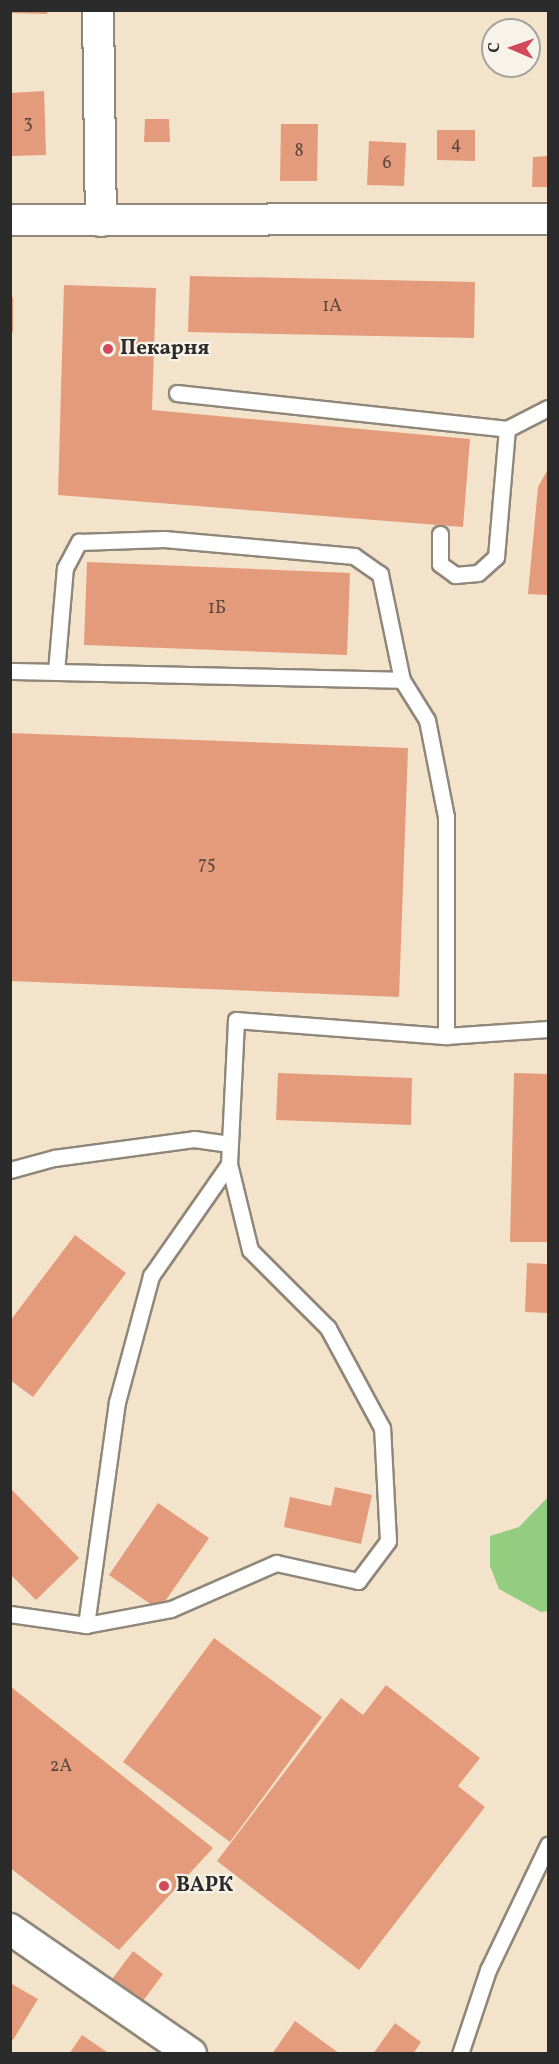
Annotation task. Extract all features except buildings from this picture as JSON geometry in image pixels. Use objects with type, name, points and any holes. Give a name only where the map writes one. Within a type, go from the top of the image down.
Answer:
[{"type":"street","points":[[98,10],[101,221]]},
{"type":"street","points":[[10,220],[549,219]]},
{"type":"street","points":[[10,1929],[191,2054]]},
{"type":"lane","points":[[177,393],[507,429],[549,408]]},
{"type":"lane","points":[[440,534],[440,564],[455,575],[478,573],[496,557],[507,429]]},
{"type":"lane","points":[[56,672],[65,568],[79,542],[164,538],[354,556],[380,574],[402,680],[427,720],[446,818],[446,1036]]},
{"type":"lane","points":[[10,671],[402,680]]},
{"type":"lane","points":[[10,1614],[86,1625],[171,1609],[276,1563],[358,1581],[387,1541],[382,1428],[328,1328],[250,1250],[229,1164],[236,1020],[446,1036],[549,1029]]},
{"type":"lane","points":[[10,1170],[54,1158],[194,1139],[230,1144]]},
{"type":"lane","points":[[86,1625],[117,1402],[151,1276],[229,1164]]},
{"type":"lane","points":[[460,2054],[488,1970],[549,1845]]},
{"type":"green space","points":[[548,1497],[548,1611],[541,1612],[499,1589],[490,1566],[490,1536],[519,1527]]},
{"type":"place","name":"Пекарня","points":[[108,349]]},
{"type":"place","name":"ВАРК","points":[[164,1886]]}]
